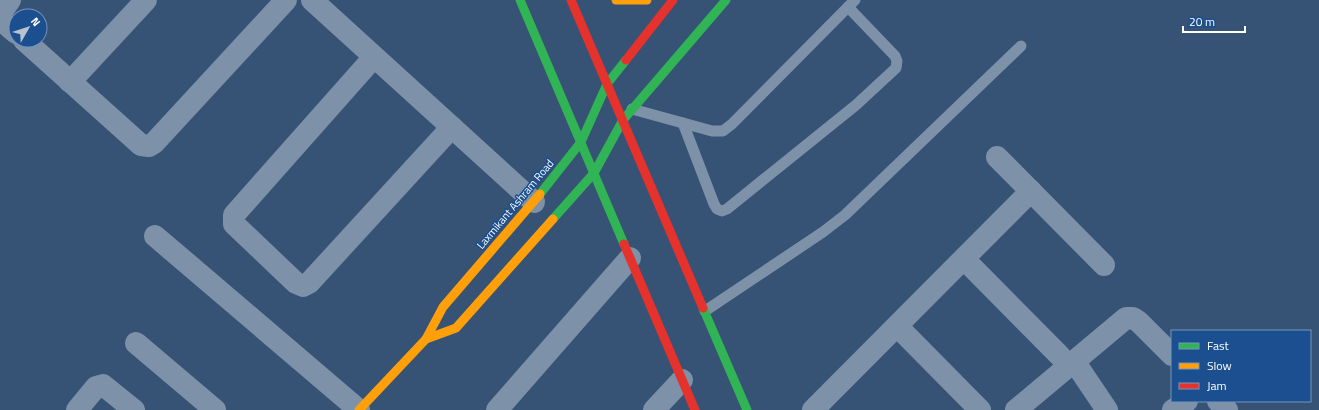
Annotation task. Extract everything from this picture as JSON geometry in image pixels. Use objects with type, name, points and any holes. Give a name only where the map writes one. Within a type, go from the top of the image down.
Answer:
[{"type":"street","points":[[8,26],[2,21],[1,13],[10,0]]},
{"type":"street","points":[[70,82],[146,0]]},
{"type":"street","points":[[33,48],[142,145],[149,146],[154,143],[286,0]]},
{"type":"street","points":[[312,0],[534,202]]},
{"type":"street","points":[[520,0],[695,410]]},
{"type":"street","points":[[572,0],[747,410]]},
{"type":"street","points":[[616,0],[647,0]]},
{"type":"street","name":"Laxmikant Ashram Road","points":[[359,410],[426,339],[443,307],[534,202],[580,142],[607,84],[673,0]]},
{"type":"street","points":[[426,339],[456,328],[594,173],[623,120],[726,0]]},
{"type":"street","points":[[374,56],[234,215],[234,224],[296,284],[303,286],[309,282],[452,127]]},
{"type":"street","points":[[997,157],[1104,265]]},
{"type":"street","points":[[813,410],[1031,191]]},
{"type":"street","points":[[155,236],[359,410]]},
{"type":"street","points":[[497,410],[630,258]]},
{"type":"street","points":[[964,259],[1067,359],[1107,410]]},
{"type":"street","points":[[1016,410],[1067,359],[1126,318],[1133,318],[1139,322],[1171,354]]},
{"type":"street","points":[[897,326],[980,410]]},
{"type":"street","points":[[136,343],[215,410]]},
{"type":"street","points":[[654,410],[682,380]]},
{"type":"street","points":[[77,410],[96,387],[103,385],[134,410]]},
{"type":"street","points":[[1173,410],[1185,402]]},
{"type":"street","points":[[1219,402],[1227,410]]},
{"type":"lane","points":[[632,109],[682,123],[712,132],[723,131],[732,124],[852,4],[895,56],[897,61],[896,68],[856,105],[727,209],[722,211],[717,209],[714,204],[682,123]]},
{"type":"lane","points":[[705,311],[823,232],[845,215],[1021,46]]},
{"type":"traffic: fast","points":[[520,0],[624,244]]},
{"type":"traffic: fast","points":[[553,219],[594,173],[623,120],[726,0]]},
{"type":"traffic: fast","points":[[540,194],[581,142],[607,84],[626,60]]},
{"type":"traffic: fast","points":[[703,308],[747,410]]},
{"type":"traffic: slow","points":[[616,0],[647,0]]},
{"type":"traffic: slow","points":[[359,410],[426,339],[443,307],[540,194]]},
{"type":"traffic: slow","points":[[426,339],[456,328],[553,219]]},
{"type":"traffic: jam","points":[[571,0],[703,308]]},
{"type":"traffic: jam","points":[[626,60],[673,0]]},
{"type":"traffic: jam","points":[[624,244],[695,410]]}]
